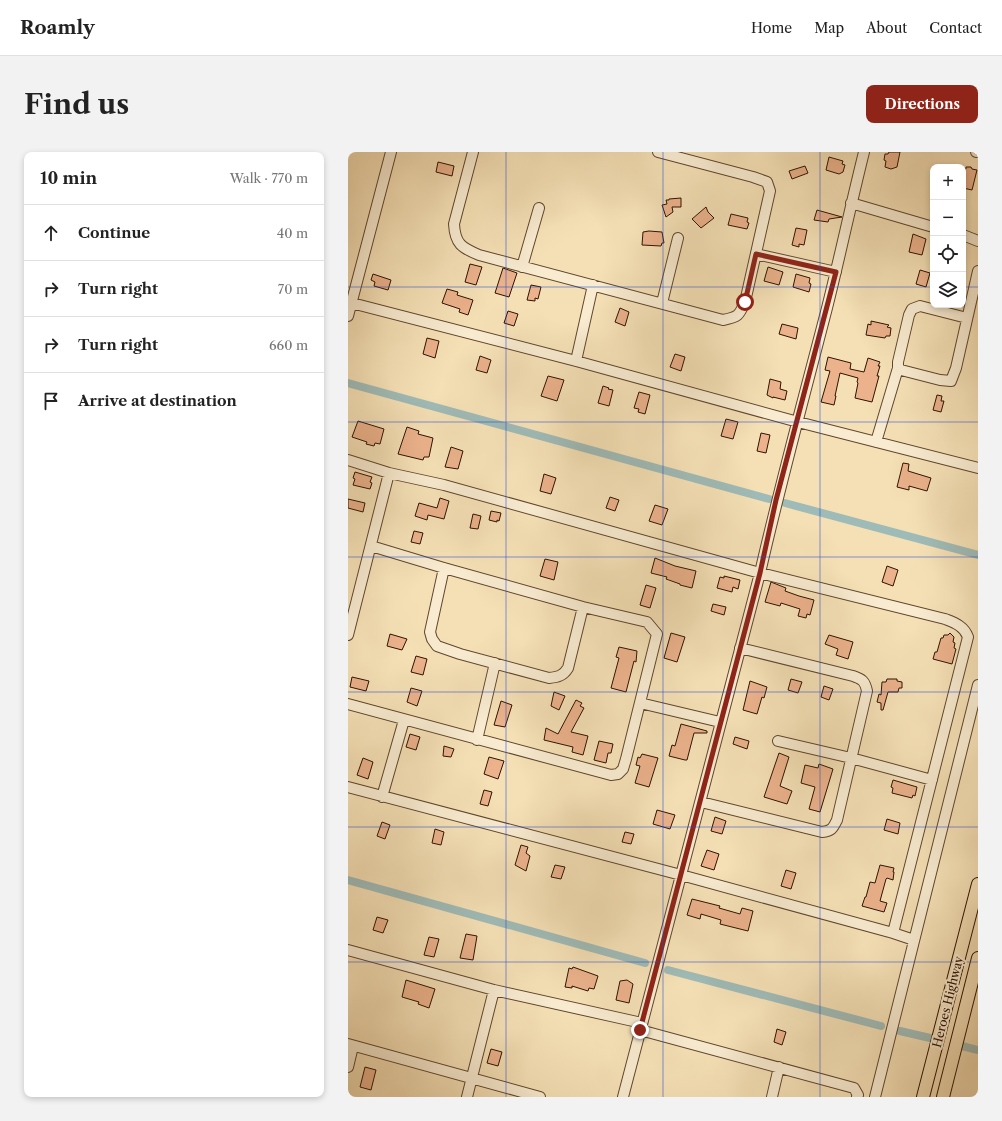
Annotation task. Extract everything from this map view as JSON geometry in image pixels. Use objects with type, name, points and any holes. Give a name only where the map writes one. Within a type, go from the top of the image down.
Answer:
[{"type":"main road","name":"Heroes Highway","points":[[923,1097],[978,884]]},
{"type":"main road","name":"Heroes Highway","points":[[943,1097],[978,958]]},
{"type":"street","points":[[348,316],[350,302],[392,152]]},
{"type":"street","points":[[473,152],[454,224],[454,234],[457,241],[464,248],[478,255],[723,320],[734,318],[740,314],[745,302],[770,191],[767,182],[658,152]]},
{"type":"street","points":[[623,1097],[760,573],[776,500],[798,422],[836,272],[864,152]]},
{"type":"street","points":[[851,203],[930,226]]},
{"type":"street","points":[[522,267],[539,208]]},
{"type":"street","points":[[966,236],[978,241]]},
{"type":"street","points":[[662,303],[678,238]]},
{"type":"street","points":[[756,254],[836,272]]},
{"type":"street","points":[[898,368],[940,380],[951,381],[956,368],[978,271]]},
{"type":"street","points":[[576,361],[593,285]]},
{"type":"street","points":[[350,302],[576,361],[798,422],[978,468]]},
{"type":"street","points":[[876,442],[898,368],[898,362],[909,315],[912,309],[920,306],[967,318]]},
{"type":"street","points":[[348,460],[389,473],[444,485],[760,573],[945,619],[958,624],[966,631],[968,637],[893,933]]},
{"type":"street","points":[[348,635],[389,473]]},
{"type":"street","points":[[348,704],[611,775],[618,774],[623,769],[626,759],[657,634],[647,622],[583,608],[371,546]]},
{"type":"street","points":[[444,568],[430,632],[432,639],[437,646],[495,663],[550,678],[558,677],[568,668],[583,608]]},
{"type":"street","points":[[701,802],[822,832],[829,832],[833,829],[837,820],[867,691],[866,683],[862,679],[853,676],[740,648]]},
{"type":"street","points":[[477,740],[495,663]]},
{"type":"street","points":[[875,1097],[978,685]]},
{"type":"street","points":[[640,703],[720,722]]},
{"type":"street","points":[[382,797],[404,720]]},
{"type":"street","points":[[778,741],[851,758],[932,780]]},
{"type":"street","points":[[348,787],[681,875],[914,940]]},
{"type":"street","points":[[348,950],[494,990],[641,1026],[854,1088],[858,1095],[857,1097]]},
{"type":"street","points":[[467,1097],[494,990]]},
{"type":"street","points":[[348,1067],[351,1045],[540,1097]]},
{"type":"street","points":[[772,1097],[779,1067]]},
{"type":"building","points":[[889,152],[900,152],[897,167],[891,169],[885,167],[886,161],[884,160],[885,154],[888,154]]},
{"type":"building","points":[[829,157],[843,161],[842,164],[845,165],[843,172],[839,174],[826,170]]},
{"type":"building","points":[[438,162],[454,166],[452,176],[436,172]]},
{"type":"building","points":[[805,166],[808,173],[792,179],[789,171]]},
{"type":"building","points":[[966,167],[971,167],[972,169],[977,170],[972,190],[966,189]]},
{"type":"building","points":[[681,198],[681,207],[672,207],[673,212],[666,217],[662,205],[667,204],[666,200]]},
{"type":"building","points":[[706,207],[708,212],[714,218],[701,228],[692,219]]},
{"type":"building","points":[[817,210],[842,217],[829,219],[828,222],[814,220]]},
{"type":"building","points":[[731,214],[748,218],[747,222],[749,223],[747,229],[728,225]]},
{"type":"building","points":[[796,228],[807,230],[804,245],[799,244],[799,247],[792,245]]},
{"type":"building","points":[[643,232],[662,232],[664,243],[662,243],[661,246],[642,245]]},
{"type":"building","points":[[913,234],[926,239],[922,255],[909,252]]},
{"type":"building","points":[[470,264],[482,267],[476,285],[465,282]]},
{"type":"building","points":[[768,267],[783,272],[779,285],[764,281]]},
{"type":"building","points":[[503,268],[517,273],[509,297],[495,293]]},
{"type":"building","points":[[920,270],[930,273],[926,287],[916,284]]},
{"type":"building","points":[[373,274],[391,280],[388,290],[374,286],[375,282],[371,280]]},
{"type":"building","points":[[796,274],[810,278],[809,283],[811,284],[809,292],[793,287]]},
{"type":"building","points":[[531,285],[541,287],[538,299],[535,298],[535,301],[527,300]]},
{"type":"building","points":[[447,289],[458,292],[457,295],[473,300],[468,315],[459,312],[460,309],[442,303]]},
{"type":"building","points":[[620,308],[629,312],[625,326],[615,322]]},
{"type":"building","points":[[508,311],[518,314],[514,326],[504,323]]},
{"type":"building","points":[[871,321],[889,325],[887,327],[891,328],[890,336],[886,336],[885,338],[866,335],[868,324],[871,325]]},
{"type":"building","points":[[782,324],[798,328],[796,339],[779,334]]},
{"type":"building","points":[[427,338],[439,341],[435,358],[423,354]]},
{"type":"building","points":[[675,354],[685,357],[681,371],[670,367]]},
{"type":"building","points":[[480,356],[491,360],[487,373],[476,370]]},
{"type":"building","points":[[828,357],[851,363],[850,369],[864,372],[868,358],[880,362],[877,376],[879,376],[872,402],[855,398],[858,378],[840,373],[834,405],[821,402],[830,371],[825,370]]},
{"type":"building","points":[[548,376],[564,380],[557,401],[541,396]]},
{"type":"building","points":[[770,379],[781,382],[780,389],[787,391],[785,400],[773,398],[767,395]]},
{"type":"building","points":[[603,386],[613,390],[609,406],[598,403]]},
{"type":"building","points":[[639,392],[650,395],[645,414],[638,412],[639,409],[634,408]]},
{"type":"building","points":[[937,395],[942,396],[941,401],[944,401],[941,412],[933,410]]},
{"type":"building","points":[[726,419],[738,422],[733,439],[721,436]]},
{"type":"building","points":[[358,421],[384,429],[380,444],[375,443],[374,446],[366,444],[367,442],[352,437]]},
{"type":"building","points":[[407,427],[419,431],[418,434],[433,438],[429,457],[424,457],[423,460],[398,454]]},
{"type":"building","points":[[761,433],[770,435],[766,453],[757,451]]},
{"type":"building","points":[[451,447],[463,451],[458,469],[445,467]]},
{"type":"building","points":[[903,463],[909,464],[908,471],[931,478],[927,491],[909,486],[909,490],[897,487]]},
{"type":"building","points":[[355,472],[372,477],[370,489],[353,485]]},
{"type":"building","points":[[544,474],[556,478],[551,494],[540,491]]},
{"type":"building","points":[[610,497],[619,500],[615,511],[606,508]]},
{"type":"building","points":[[440,498],[449,501],[444,519],[428,515],[427,520],[415,516],[419,503],[437,508]]},
{"type":"building","points":[[348,499],[365,503],[363,512],[348,508]]},
{"type":"building","points":[[655,505],[668,509],[662,525],[649,521]]},
{"type":"building","points":[[491,511],[501,513],[499,521],[489,520]]},
{"type":"building","points":[[473,514],[481,516],[478,529],[470,528]]},
{"type":"building","points":[[414,531],[423,533],[420,544],[411,542]]},
{"type":"building","points":[[655,558],[675,566],[696,571],[692,588],[666,579],[667,577],[651,573]]},
{"type":"building","points":[[545,559],[558,562],[554,580],[540,576]]},
{"type":"building","points":[[887,566],[898,570],[893,586],[882,582]]},
{"type":"building","points":[[724,576],[740,580],[738,589],[733,587],[732,592],[717,588],[720,577],[724,578]]},
{"type":"building","points":[[771,582],[786,588],[785,591],[814,600],[810,615],[807,614],[806,618],[798,616],[800,609],[781,603],[780,606],[765,602]]},
{"type":"building","points":[[646,585],[656,588],[650,608],[640,605]]},
{"type":"building","points":[[713,604],[726,607],[724,615],[711,611]]},
{"type":"building","points":[[671,633],[685,637],[677,662],[664,658]]},
{"type":"building","points":[[950,633],[954,637],[954,648],[956,649],[952,664],[933,659],[935,652],[937,652],[941,638]]},
{"type":"building","points":[[390,634],[407,639],[402,650],[387,646]]},
{"type":"building","points":[[829,635],[853,642],[848,659],[836,655],[838,649],[825,644]]},
{"type":"building","points":[[619,647],[637,651],[636,662],[634,661],[626,692],[611,688],[619,658],[616,657]]},
{"type":"building","points":[[416,656],[427,659],[423,675],[411,672]]},
{"type":"building","points":[[352,677],[369,681],[366,691],[350,687]]},
{"type":"building","points":[[791,679],[802,682],[798,693],[788,690]]},
{"type":"building","points":[[887,679],[897,679],[897,681],[902,682],[902,688],[899,688],[898,692],[888,692],[883,710],[881,710],[881,703],[877,702],[879,694],[881,695],[882,682],[886,682]]},
{"type":"building","points":[[750,681],[767,687],[764,698],[762,697],[757,714],[743,710]]},
{"type":"building","points":[[824,686],[833,689],[829,700],[821,697]]},
{"type":"building","points":[[411,688],[422,691],[417,706],[407,702]]},
{"type":"building","points":[[554,692],[565,696],[559,710],[551,706]]},
{"type":"building","points":[[576,700],[582,703],[580,706],[584,708],[571,732],[588,736],[583,755],[572,752],[573,747],[544,740],[546,728],[558,734]]},
{"type":"building","points":[[501,701],[512,705],[505,727],[494,725]]},
{"type":"building","points":[[681,724],[707,731],[707,733],[694,733],[687,760],[669,756],[672,745],[675,746]]},
{"type":"building","points":[[410,734],[420,737],[416,750],[406,747]]},
{"type":"building","points":[[735,737],[749,741],[747,749],[733,744]]},
{"type":"building","points":[[599,741],[613,744],[611,753],[608,753],[606,763],[594,760]]},
{"type":"building","points":[[444,746],[454,749],[451,757],[443,756]]},
{"type":"building","points":[[779,753],[789,757],[780,786],[792,791],[787,804],[764,797]]},
{"type":"building","points":[[642,754],[658,758],[649,787],[635,783],[640,766],[636,765],[638,757],[640,758]]},
{"type":"building","points":[[489,757],[504,761],[498,779],[484,774]]},
{"type":"building","points":[[363,758],[373,762],[368,779],[357,775]]},
{"type":"building","points":[[819,764],[833,769],[820,812],[809,809],[815,787],[801,783],[805,765],[818,768]]},
{"type":"building","points":[[893,780],[917,787],[915,796],[913,795],[912,798],[892,793],[893,788],[891,787]]},
{"type":"building","points":[[484,790],[492,792],[488,806],[480,804]]},
{"type":"building","points":[[657,810],[675,815],[670,829],[653,824]]},
{"type":"building","points":[[715,817],[726,821],[722,834],[711,831]]},
{"type":"building","points":[[887,819],[900,823],[898,834],[884,830]]},
{"type":"building","points":[[382,822],[390,825],[385,839],[377,836]]},
{"type":"building","points":[[435,829],[444,832],[441,845],[432,843]]},
{"type":"building","points":[[625,832],[634,834],[631,844],[622,842]]},
{"type":"building","points":[[521,845],[528,847],[526,853],[530,856],[526,871],[515,865]]},
{"type":"building","points":[[707,850],[719,854],[714,870],[701,866]]},
{"type":"building","points":[[555,865],[565,867],[561,879],[551,877]]},
{"type":"building","points":[[880,865],[894,868],[893,880],[886,879],[880,901],[887,903],[884,912],[862,906],[870,882],[875,883]]},
{"type":"building","points":[[786,870],[796,873],[791,889],[781,886]]},
{"type":"building","points":[[692,899],[720,906],[719,908],[740,914],[742,908],[753,911],[748,931],[720,924],[721,920],[701,914],[700,919],[687,915]]},
{"type":"building","points":[[377,917],[388,920],[383,933],[373,930]]},
{"type":"building","points":[[466,934],[477,936],[473,960],[460,958]]},
{"type":"building","points":[[429,937],[439,939],[434,957],[424,955]]},
{"type":"building","points":[[573,967],[598,976],[594,989],[589,988],[588,991],[572,986],[572,988],[565,987],[569,968],[572,969]]},
{"type":"building","points":[[406,980],[435,989],[429,1008],[418,1004],[419,1002],[402,997]]},
{"type":"building","points":[[627,980],[633,984],[629,1003],[616,1000],[620,981]]},
{"type":"building","points":[[777,1029],[786,1032],[782,1045],[774,1042]]},
{"type":"building","points":[[491,1049],[502,1052],[498,1066],[487,1063]]},
{"type":"building","points":[[365,1067],[376,1070],[371,1090],[360,1087]]},
{"type":"waterway","points":[[348,383],[769,499]]},
{"type":"waterway","points":[[785,503],[978,555]]},
{"type":"waterway","points":[[348,880],[645,963]]},
{"type":"waterway","points":[[668,970],[881,1026]]},
{"type":"waterway","points":[[900,1031],[930,1038]]},
{"type":"waterway","points":[[962,1046],[978,1050]]},
{"type":"route","points":[[640,1030],[701,802],[720,722],[760,573],[776,500],[798,422],[836,272],[756,254],[745,302]]}]
